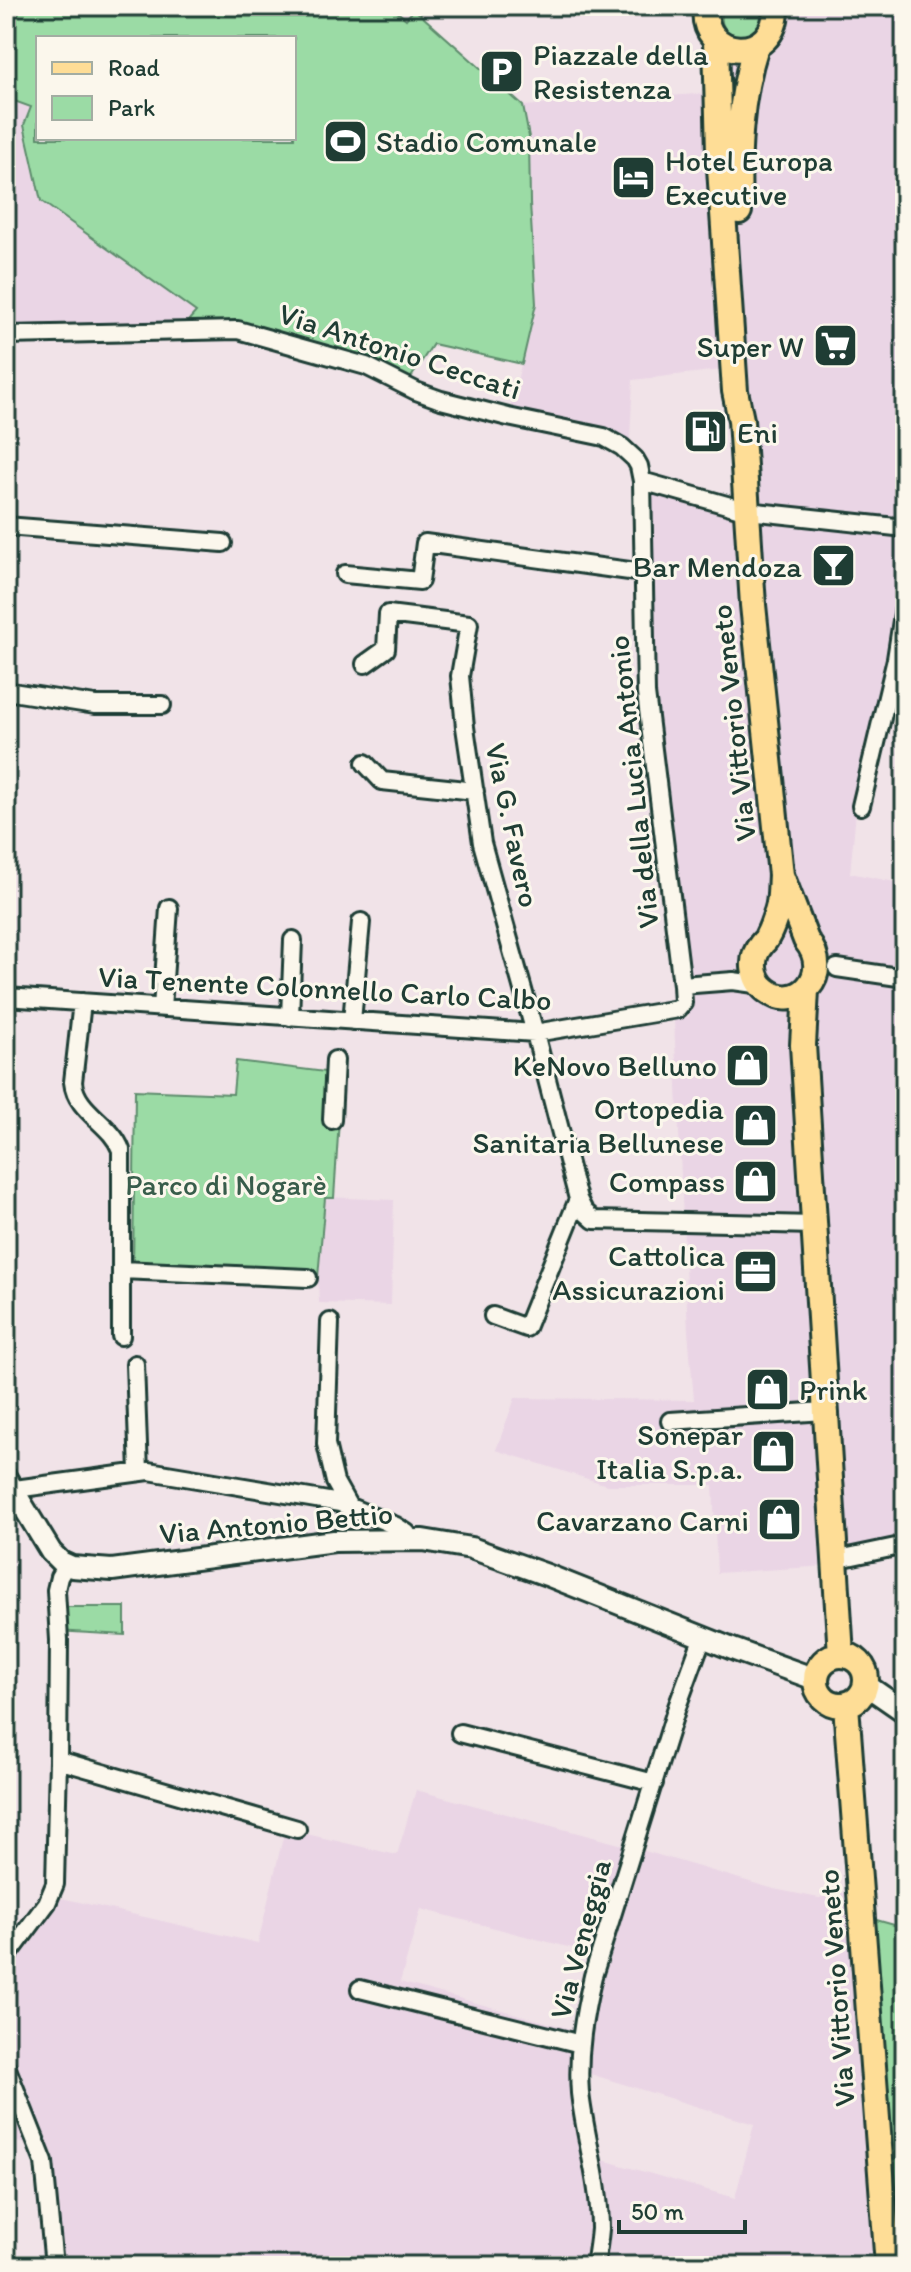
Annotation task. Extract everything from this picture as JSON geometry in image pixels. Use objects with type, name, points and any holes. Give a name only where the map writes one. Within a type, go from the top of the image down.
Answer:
[{"type":"main road","name":"Via Vittorio Veneto","points":[[706,6],[706,21],[716,40],[719,153],[735,391],[741,420],[753,605],[781,875],[779,908],[767,939],[760,946],[764,982],[788,1014],[803,1045]]},
{"type":"main road","name":"Via Vittorio Veneto","points":[[741,420],[748,391],[739,167],[744,96],[747,73],[756,46],[773,29],[776,6]]},
{"type":"main road","points":[[716,40],[735,49],[756,46]]},
{"type":"main road","name":"Via Vittorio Veneto","points":[[781,875],[817,960],[815,977],[806,990],[803,1045],[841,1655]]},
{"type":"main road","points":[[767,939],[786,933],[806,940]]},
{"type":"main road","points":[[764,982],[785,997],[806,990]]},
{"type":"main road","points":[[841,1655],[852,1657],[865,1674],[866,1685],[862,1695],[846,1705],[824,1700],[815,1679],[823,1662],[841,1655]]},
{"type":"main road","name":"Via Vittorio Veneto","points":[[846,1705],[888,2266]]},
{"type":"street","name":"Via Antonio Ceccati","points":[[6,335],[238,330],[366,366],[441,400],[604,437],[635,459],[642,481]]},
{"type":"street","points":[[642,481],[748,511],[905,528]]},
{"type":"street","name":"Via della Lucia Antonio","points":[[642,481],[646,693],[682,985]]},
{"type":"street","points":[[6,526],[223,543]]},
{"type":"street","points":[[345,574],[420,581],[425,543],[644,573]]},
{"type":"street","points":[[861,806],[896,659],[905,601]]},
{"type":"street","name":"Via G. Favero","points":[[365,664],[386,649],[388,614],[469,624],[460,676],[482,843],[578,1199]]},
{"type":"street","points":[[6,691],[95,705],[162,705]]},
{"type":"street","points":[[365,763],[382,781],[475,791]]},
{"type":"street","points":[[162,1008],[169,908]]},
{"type":"street","points":[[352,1021],[361,922]]},
{"type":"street","points":[[290,1017],[293,940]]},
{"type":"street","points":[[837,968],[905,978]]},
{"type":"street","points":[[682,985],[764,982]]},
{"type":"street","name":"Via Tenente Colonnello Carlo Calbo","points":[[6,997],[535,1033],[678,1009],[683,1003],[682,985]]},
{"type":"street","name":"Via Tenente Colonnello Carlo Calbo","points":[[82,1002],[74,1091],[82,1105],[115,1138],[121,1150],[121,1336]]},
{"type":"street","points":[[332,1120],[335,1060]]},
{"type":"street","points":[[578,1199],[584,1211],[594,1220],[814,1225]]},
{"type":"street","points":[[493,1316],[526,1328],[578,1199]]},
{"type":"street","points":[[121,1270],[308,1278]]},
{"type":"street","points":[[330,1322],[327,1453],[335,1482],[349,1507]]},
{"type":"street","points":[[135,1364],[139,1472]]},
{"type":"street","points":[[670,1421],[825,1411]]},
{"type":"street","points":[[6,1958],[47,1903],[55,1884],[59,1640],[56,1590],[61,1562],[10,1484],[149,1471],[340,1503],[396,1526],[407,1533],[409,1540]]},
{"type":"street","name":"Via Antonio Bettio","points":[[61,1562],[84,1569],[112,1570],[334,1541],[423,1540],[471,1548],[815,1679]]},
{"type":"street","points":[[834,1560],[905,1545]]},
{"type":"street","name":"Via Veneggia","points":[[595,2266],[600,2230],[598,2201],[580,2094],[585,2010],[677,1707],[703,1636]]},
{"type":"street","points":[[866,1685],[905,1712]]},
{"type":"street","points":[[460,1733],[654,1783]]},
{"type":"street","points":[[58,1760],[297,1829]]},
{"type":"street","points":[[360,1989],[581,2044]]},
{"type":"street","points":[[6,2066],[44,2162],[54,2266]]},
{"type":"shaded area","points":[[718,6],[905,6],[905,400],[899,402],[905,449],[905,568],[899,619],[856,812],[850,873],[905,884],[905,1542],[828,1566],[717,1573],[713,1485],[607,1485],[496,1450],[515,1398],[694,1400],[674,1020],[689,1017],[650,691],[638,478],[743,506],[738,368],[633,380],[629,457],[604,440],[508,417],[536,304],[529,137],[523,106],[726,92]]},
{"type":"shaded area","points":[[6,98],[36,108],[36,140],[39,140],[122,257],[196,312],[181,329],[6,335]]},
{"type":"shaded area","points":[[325,1197],[394,1200],[391,1305],[319,1303],[318,1277]]},
{"type":"shaded area","points":[[416,1790],[774,1889],[819,1898],[853,1891],[876,2200],[905,2209],[905,2266],[51,2266],[42,2173],[32,2145],[6,2140],[6,1942],[44,1894],[258,1943],[285,1829],[397,1855]],"holes":[[[421,1909],[603,1956],[578,2031],[400,1982]],[[574,2069],[754,2124],[735,2198],[582,2154]]]},
{"type":"green space","points":[[6,6],[390,6],[406,19],[414,9],[523,106],[529,137],[536,304],[522,364],[433,344],[406,385],[257,337],[181,329],[196,312],[41,201],[24,125],[31,107],[6,98]]},
{"type":"green space","points":[[725,6],[759,6],[763,14],[761,27],[744,38],[732,34],[722,24]]},
{"type":"green space","name":"Parco di Nogarè","points":[[236,1061],[342,1072],[334,1198],[325,1198],[318,1277],[133,1272],[135,1090],[233,1094]]},
{"type":"green space","points":[[53,1607],[125,1607],[125,1635],[56,1631]]},
{"type":"green space","points":[[855,1914],[905,1928],[905,2209],[876,2200]]},
{"type":"place","name":"Piazzale della Resistenza","points":[[502,71]]},
{"type":"place","name":"Stadio Comunale","points":[[345,141]]},
{"type":"place","name":"Hotel Europa Executive","points":[[634,177]]},
{"type":"place","name":"Super W","points":[[835,346]]},
{"type":"place","name":"Eni","points":[[706,432]]},
{"type":"place","name":"Bar Mendoza","points":[[833,566]]},
{"type":"place","name":"KeNovo Belluno","points":[[748,1065]]},
{"type":"place","name":"Ortopedia Sanitaria Bellunese","points":[[755,1125]]},
{"type":"place","name":"Compass","points":[[756,1181]]},
{"type":"place","name":"Cattolica Assicurazioni","points":[[756,1272]]},
{"type":"place","name":"Prink","points":[[768,1389]]},
{"type":"place","name":"Sonepar Italia S.p.a.","points":[[774,1451]]},
{"type":"place","name":"Cavarzano Carni","points":[[780,1520]]}]
